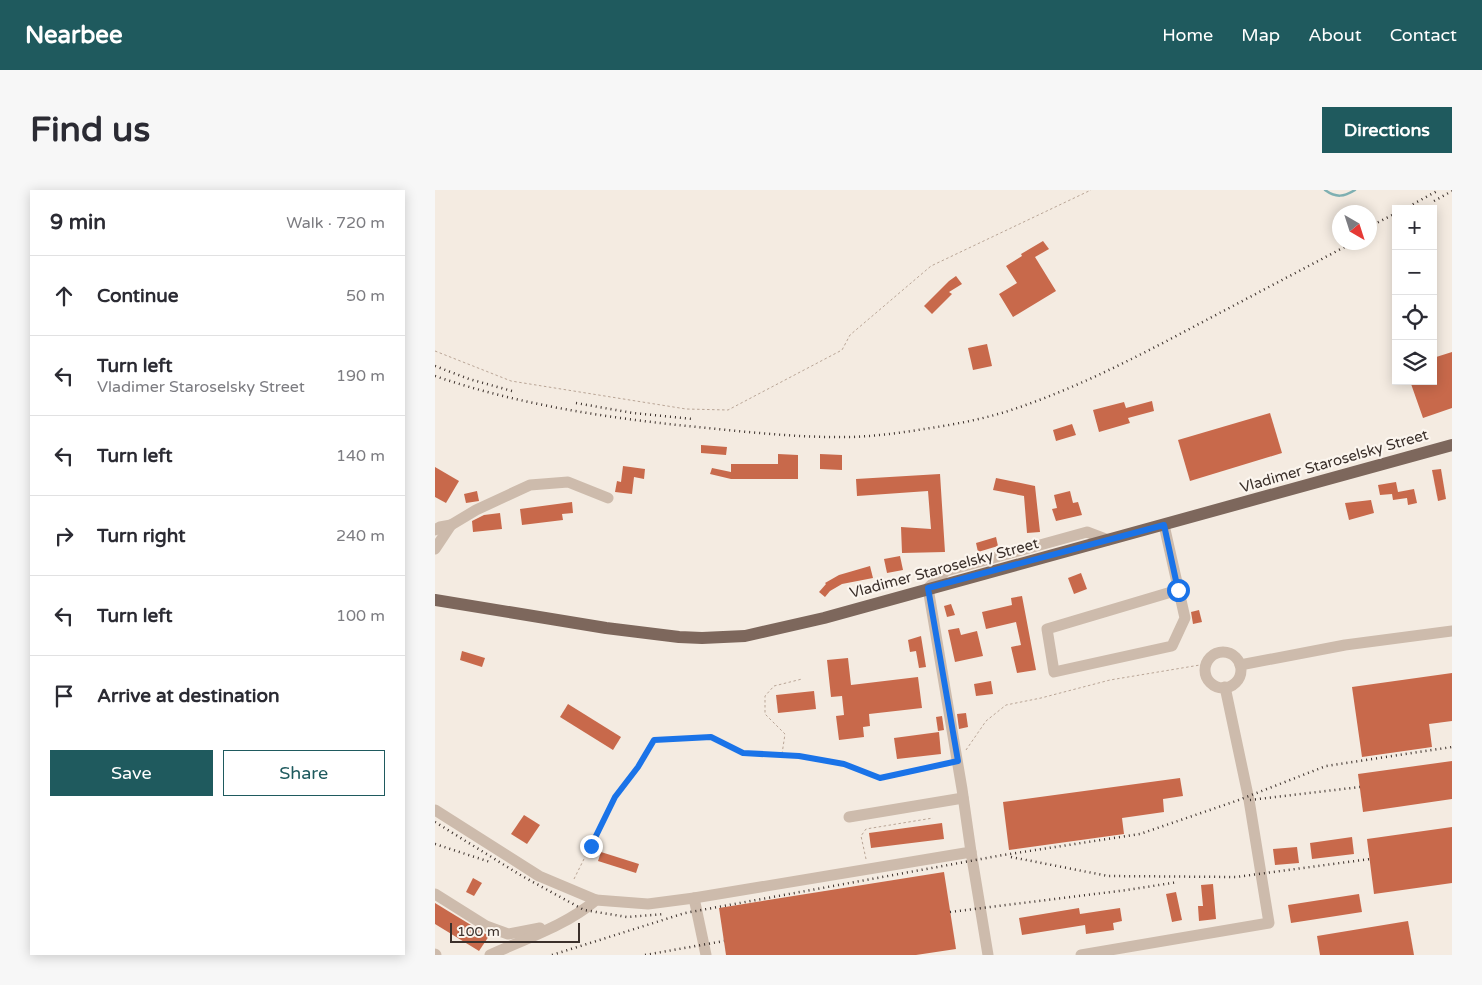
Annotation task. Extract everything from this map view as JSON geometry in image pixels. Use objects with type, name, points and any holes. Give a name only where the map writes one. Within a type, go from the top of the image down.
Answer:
[{"type":"main road","name":"Vladimer Staroselsky Street","points":[[435,600],[633,632],[702,638],[745,636],[824,618],[1452,445]]},
{"type":"lane","points":[[435,530],[451,525],[476,510],[530,485],[568,482],[608,498]]},
{"type":"lane","points":[[435,549],[451,525]]},
{"type":"lane","points":[[1164,525],[1185,618],[1172,646],[1054,672],[1047,629],[1178,590]]},
{"type":"lane","points":[[988,955],[958,761],[928,588],[946,570],[1087,532],[1108,540]]},
{"type":"lane","points":[[1023,550],[1038,559],[1047,543]]},
{"type":"lane","points":[[1240,665],[1345,645],[1452,631]]},
{"type":"lane","points":[[1223,652],[1234,656],[1240,665],[1237,680],[1230,686],[1225,687],[1218,687],[1212,684],[1205,672],[1206,664],[1213,655],[1223,652]]},
{"type":"lane","points":[[1081,955],[1269,923],[1248,796],[1225,687]]},
{"type":"lane","points":[[849,817],[963,798]]},
{"type":"lane","points":[[435,810],[539,876],[596,900],[648,904],[695,898],[971,852]]},
{"type":"lane","points":[[435,894],[486,926],[508,934],[568,919]]},
{"type":"lane","points":[[695,898],[705,955]]},
{"type":"lane","points":[[491,955],[568,919],[584,910],[596,900]]},
{"type":"path","points":[[435,351],[511,381],[686,410],[727,410],[842,350],[850,335],[931,266],[1091,190]]},
{"type":"path","points":[[569,889],[615,797],[638,767],[654,740],[711,737],[743,753],[799,756],[844,764],[880,778],[958,761],[986,721],[1006,704],[1041,698],[1110,680],[1206,664]]},
{"type":"path","points":[[782,755],[785,734],[765,714],[765,696],[774,686],[802,679]]},
{"type":"path","points":[[868,869],[861,836],[866,829],[933,818]]},
{"type":"building","points":[[1043,241],[1049,249],[1035,257],[1056,291],[1013,317],[999,294],[1017,283],[1006,266],[1022,256],[1021,254]]},
{"type":"building","points":[[956,276],[962,284],[949,292],[952,294],[932,314],[924,306]]},
{"type":"building","points":[[987,344],[992,366],[973,370],[968,348]]},
{"type":"building","points":[[1452,352],[1452,408],[1423,418],[1411,385],[1437,385],[1437,357]]},
{"type":"building","points":[[1152,401],[1154,411],[1128,418],[1130,423],[1099,432],[1093,410],[1124,402],[1126,408]]},
{"type":"building","points":[[1270,413],[1282,453],[1190,481],[1178,440]]},
{"type":"building","points":[[1072,424],[1076,435],[1056,441],[1053,430]]},
{"type":"building","points":[[701,445],[727,447],[726,455],[701,453]]},
{"type":"building","points":[[778,454],[798,455],[798,479],[731,479],[710,474],[712,468],[731,472],[731,464],[778,464]]},
{"type":"building","points":[[820,454],[842,455],[842,470],[820,469]]},
{"type":"building","points":[[623,466],[645,469],[644,479],[634,477],[632,494],[615,492],[617,481],[621,482]]},
{"type":"building","points":[[435,467],[459,481],[446,503],[435,497]]},
{"type":"building","points":[[1441,469],[1446,499],[1438,501],[1432,470]]},
{"type":"building","points":[[940,474],[945,552],[902,553],[901,527],[931,529],[928,491],[857,496],[856,479]]},
{"type":"building","points":[[996,478],[1035,486],[1040,532],[1027,533],[1024,496],[993,490]]},
{"type":"building","points":[[1396,482],[1398,492],[1414,489],[1417,503],[1408,505],[1407,498],[1393,500],[1392,494],[1380,495],[1378,485]]},
{"type":"building","points":[[477,491],[479,501],[466,503],[464,494]]},
{"type":"building","points":[[1070,491],[1073,503],[1078,502],[1082,515],[1056,521],[1052,509],[1057,508],[1054,495]]},
{"type":"building","points":[[1371,500],[1374,513],[1349,520],[1345,503]]},
{"type":"building","points":[[572,502],[573,513],[562,514],[563,520],[522,525],[520,509]]},
{"type":"building","points":[[500,513],[502,529],[473,532],[472,521],[484,515]]},
{"type":"building","points":[[996,537],[998,546],[978,552],[976,543]]},
{"type":"building","points":[[900,556],[903,570],[887,573],[884,559]]},
{"type":"building","points":[[870,566],[873,578],[842,584],[830,591],[825,597],[819,592],[825,583],[839,575]]},
{"type":"building","points":[[1081,573],[1087,589],[1074,594],[1068,578]]},
{"type":"building","points":[[1022,596],[1036,670],[1017,673],[1011,647],[1021,645],[1016,622],[986,629],[982,612],[1012,605],[1011,598]]},
{"type":"building","points":[[951,604],[955,615],[947,617],[944,606]]},
{"type":"building","points":[[1199,610],[1202,622],[1193,624],[1191,612]]},
{"type":"building","points":[[959,628],[961,635],[977,631],[983,656],[955,662],[948,630]]},
{"type":"building","points":[[921,636],[926,667],[919,668],[916,651],[910,652],[908,640]]},
{"type":"building","points":[[462,651],[485,658],[482,667],[460,660]]},
{"type":"building","points":[[848,658],[851,685],[918,677],[922,708],[869,714],[870,726],[863,727],[864,737],[839,740],[836,716],[844,715],[842,696],[831,697],[827,660]]},
{"type":"building","points":[[1452,673],[1452,721],[1429,724],[1432,747],[1362,757],[1352,687]]},
{"type":"building","points":[[991,681],[993,694],[976,696],[974,684]]},
{"type":"building","points":[[814,691],[816,709],[778,713],[776,695]]},
{"type":"building","points":[[568,704],[621,737],[613,750],[560,717]]},
{"type":"building","points":[[966,713],[968,727],[959,729],[957,714]]},
{"type":"building","points":[[942,716],[944,730],[938,731],[936,717]]},
{"type":"building","points":[[939,732],[941,754],[897,759],[894,738]]},
{"type":"building","points":[[1452,761],[1452,799],[1363,812],[1358,774]]},
{"type":"building","points":[[1180,778],[1183,796],[1163,799],[1164,812],[1122,818],[1124,834],[1009,850],[1003,802]]},
{"type":"building","points":[[524,815],[540,825],[527,844],[511,834]]},
{"type":"building","points":[[942,823],[944,839],[871,848],[869,833]]},
{"type":"building","points":[[1452,827],[1452,883],[1374,894],[1367,839]]},
{"type":"building","points":[[1352,837],[1354,854],[1312,859],[1310,843]]},
{"type":"building","points":[[1297,847],[1299,863],[1275,865],[1273,849]]},
{"type":"building","points":[[601,852],[639,864],[636,873],[598,861]]},
{"type":"building","points":[[944,872],[956,949],[916,955],[726,955],[719,908]]},
{"type":"building","points":[[473,878],[482,883],[474,896],[466,892]]},
{"type":"building","points":[[1213,884],[1216,919],[1199,921],[1198,906],[1203,906],[1201,885]]},
{"type":"building","points":[[1176,892],[1182,920],[1172,922],[1166,894]]},
{"type":"building","points":[[1359,894],[1362,912],[1291,923],[1288,905]]},
{"type":"building","points":[[435,903],[489,936],[479,951],[435,924]]},
{"type":"building","points":[[1079,908],[1080,914],[1120,908],[1122,921],[1113,923],[1114,930],[1086,934],[1085,925],[1022,935],[1019,918]]},
{"type":"building","points":[[1408,921],[1414,955],[1320,955],[1317,936]]},
{"type":"waterway","points":[[1325,190],[1340,196],[1355,190]]},
{"type":"railway","points":[[1411,205],[1439,190]]},
{"type":"railway","points":[[1434,201],[1452,191]]},
{"type":"railway","points":[[1377,223],[1392,215]]},
{"type":"railway","points":[[435,376],[531,403],[597,415],[664,423],[813,437],[852,437],[906,432],[995,415],[1030,404],[1078,384],[1148,350],[1339,250]]},
{"type":"railway","points":[[435,366],[469,379],[512,391]]},
{"type":"railway","points":[[576,403],[633,413],[693,419]]},
{"type":"railway","points":[[552,955],[685,913],[1003,855],[1140,834],[1236,801],[1326,766],[1452,747]]},
{"type":"railway","points":[[1250,800],[1360,787]]},
{"type":"railway","points":[[435,822],[522,876],[584,910],[627,917],[665,914]]},
{"type":"railway","points":[[435,844],[490,862]]},
{"type":"railway","points":[[1011,857],[1108,876],[1236,877],[1370,859]]},
{"type":"railway","points":[[950,912],[1178,882]]},
{"type":"railway","points":[[645,955],[724,941]]},
{"type":"route","points":[[591,846],[615,797],[638,767],[654,740],[711,737],[743,753],[799,756],[844,764],[880,778],[958,761],[928,588],[1164,525],[1178,590]]}]
